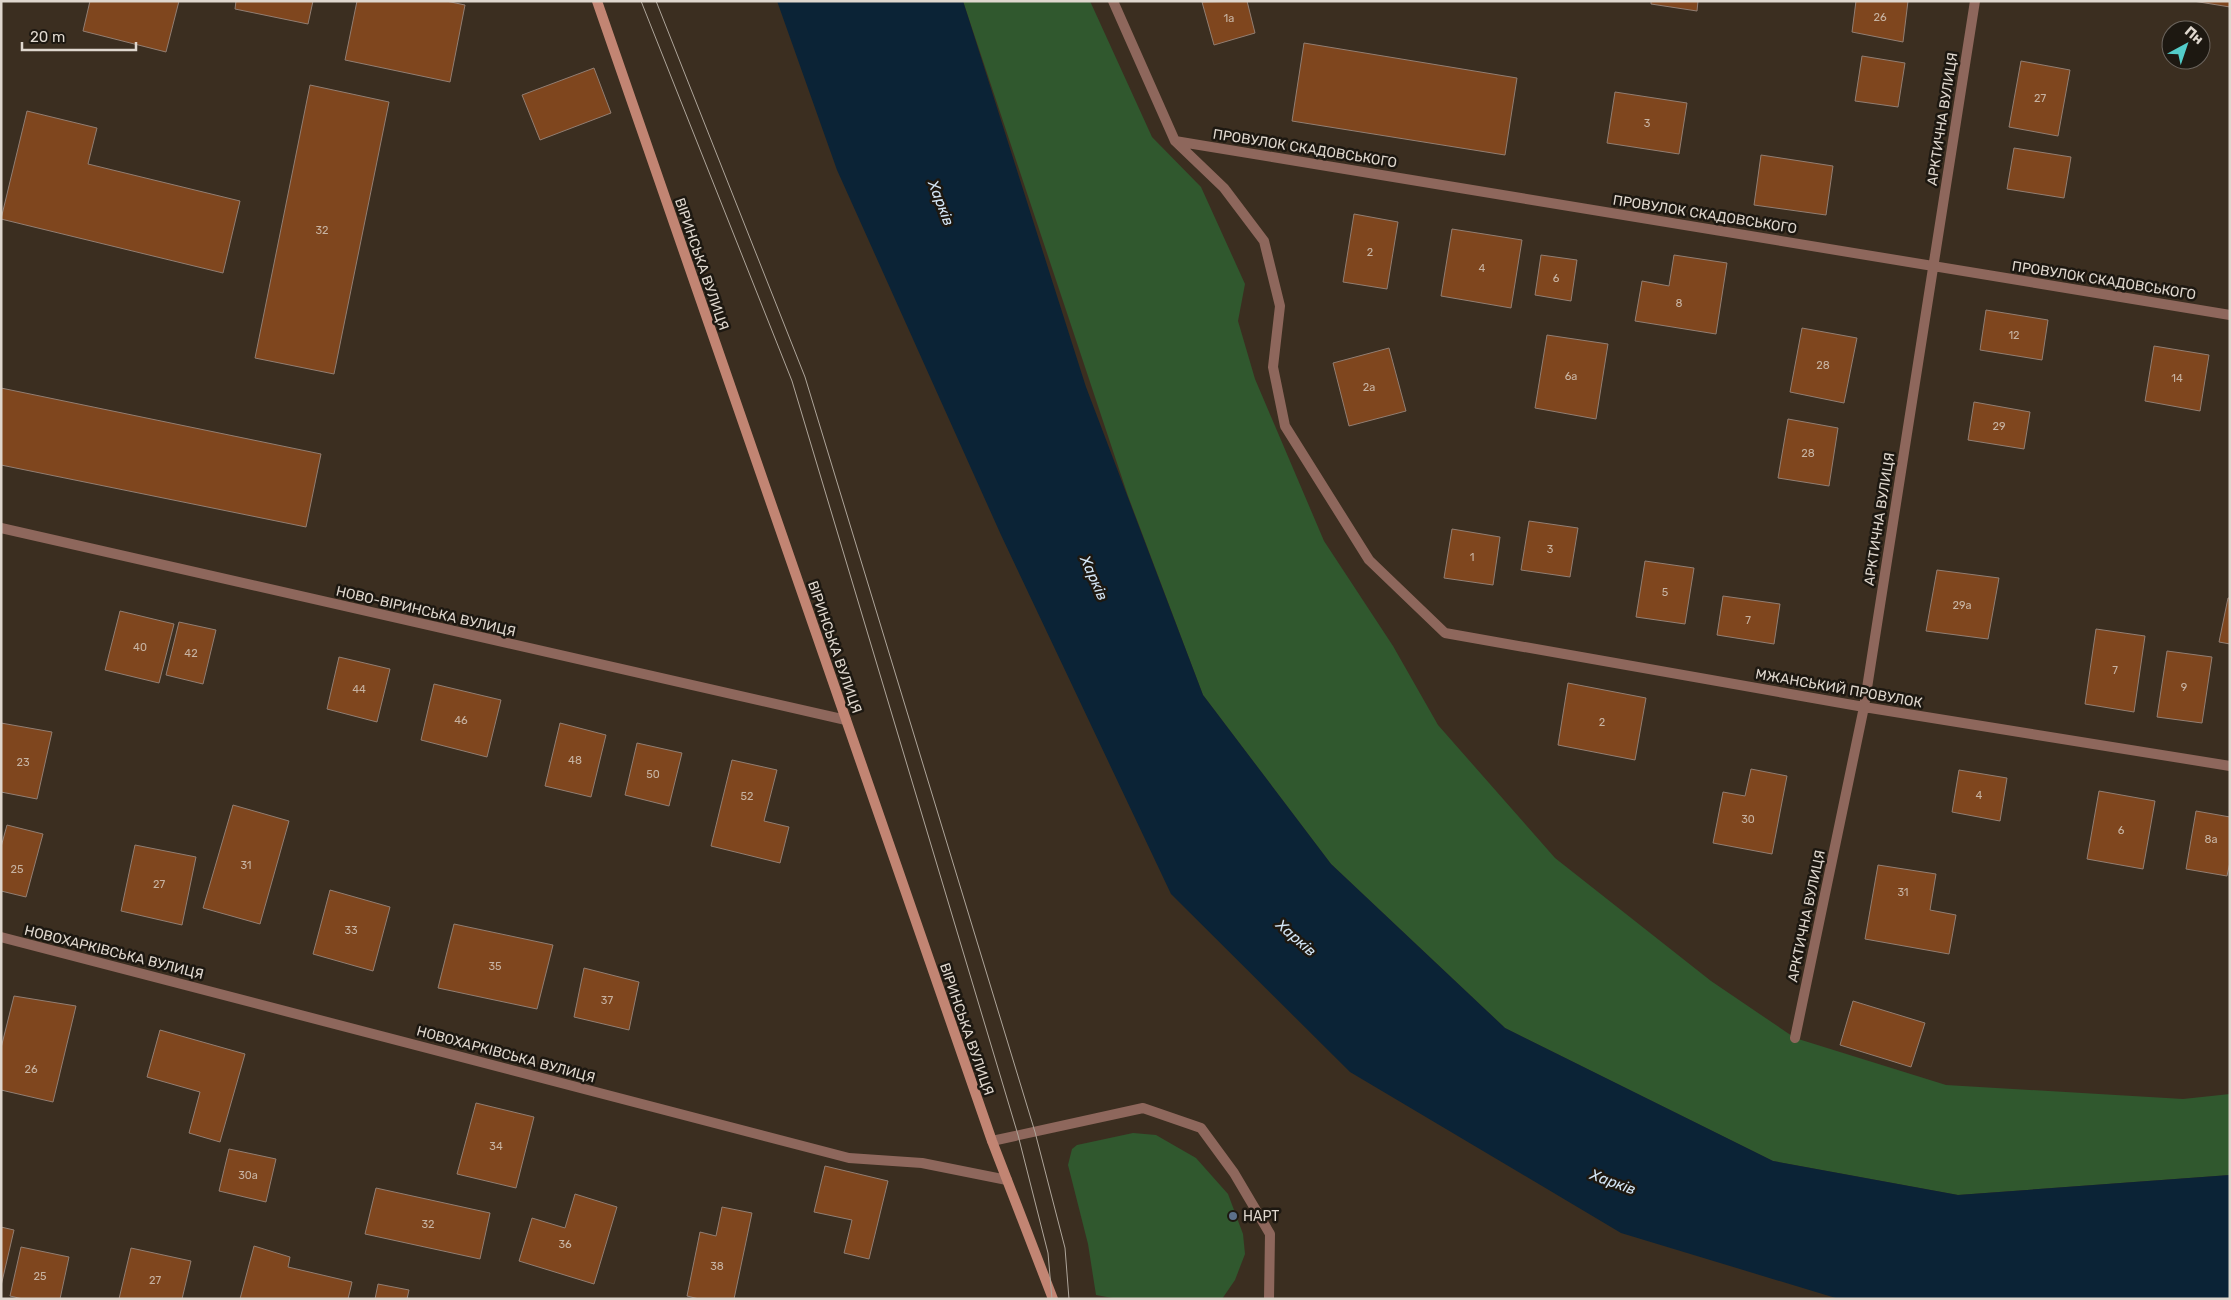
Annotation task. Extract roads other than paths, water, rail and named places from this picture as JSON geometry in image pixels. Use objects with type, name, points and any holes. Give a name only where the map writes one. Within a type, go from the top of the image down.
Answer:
[{"type":"main road","name":"ВІРИНСЬКА ВУЛИЦЯ","points":[[597,1],[992,1141],[1052,1299]]},
{"type":"street","points":[[1113,1],[1175,141]]},
{"type":"street","name":"АРКТИЧНА ВУЛИЦЯ","points":[[1795,1038],[1864,707],[1975,1]]},
{"type":"street","name":"ПРОВУЛОК СКАДОВСЬКОГО","points":[[1175,141],[2230,315]]},
{"type":"street","name":"МЖАНСЬКИЙ ПРОВУЛОК","points":[[1175,141],[1224,188],[1264,241],[1280,306],[1272,367],[1285,426],[1369,560],[1445,633],[1864,707],[2230,766]]},
{"type":"street","name":"НОВО-ВІРИНСЬКА ВУЛИЦЯ","points":[[1,528],[846,720]]},
{"type":"street","name":"НОВОХАРКІВСЬКА ВУЛИЦЯ","points":[[1,937],[850,1158],[922,1163],[1007,1180]]},
{"type":"street","points":[[992,1141],[1143,1108],[1201,1128],[1234,1173],[1270,1234],[1269,1299]]},
{"type":"water","name":"Харків","points":[[777,1],[963,1],[1086,387],[1203,695],[1331,864],[1505,1028],[1773,1161],[1958,1195],[2230,1175],[2230,1299],[1839,1299],[1621,1233],[1350,1072],[1171,894],[1001,535],[837,170]]},
{"type":"tram line","points":[[641,1],[792,381],[1018,1135],[1048,1253],[1052,1299]]},
{"type":"tram line","points":[[656,1],[805,377],[1035,1132],[1065,1248],[1069,1299]]},
{"type":"place","name":"НАРТ","points":[[1233,1216]]}]
